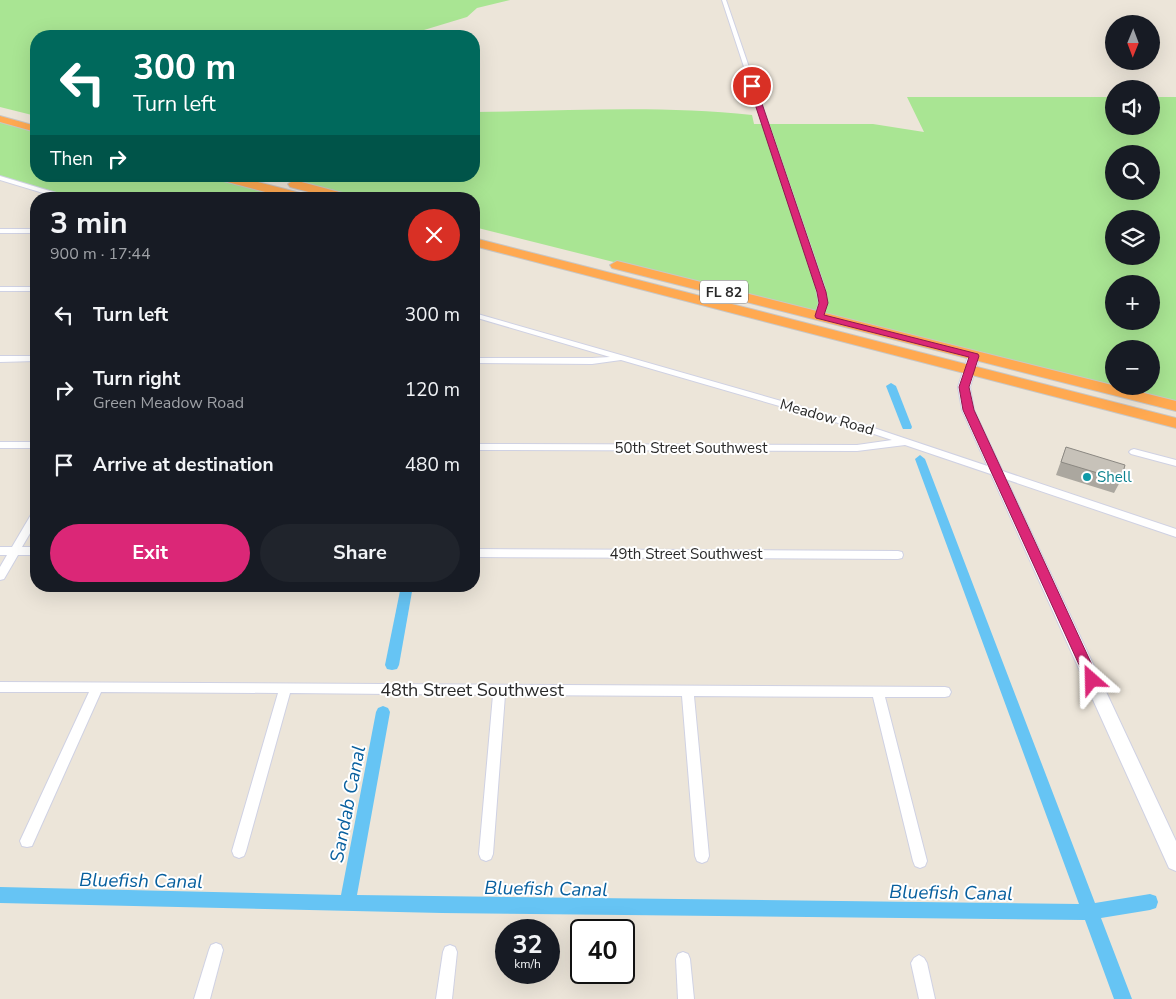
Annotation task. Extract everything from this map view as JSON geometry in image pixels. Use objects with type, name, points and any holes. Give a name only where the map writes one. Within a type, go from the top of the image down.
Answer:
[{"type":"highway","points":[[0,109],[30,116]]},
{"type":"highway","points":[[0,119],[30,127]]},
{"type":"highway","points":[[243,182],[281,192]]},
{"type":"highway","points":[[286,182],[324,192]]},
{"type":"highway","name":"FL 82","points":[[480,231],[819,316],[1176,423]]},
{"type":"highway","name":"FL 82","points":[[480,243],[972,363],[1176,406]]},
{"type":"street","points":[[724,0],[821,292],[823,303],[819,316]]},
{"type":"street","points":[[0,178],[47,192]]},
{"type":"street","points":[[0,231],[30,231]]},
{"type":"street","points":[[0,289],[30,289]]},
{"type":"street","name":"Meadow Road","points":[[480,317],[862,426],[1176,533]]},
{"type":"street","points":[[0,359],[30,360]]},
{"type":"street","points":[[480,361],[592,361],[626,359]]},
{"type":"street","points":[[972,363],[964,387],[966,402],[1176,862]]},
{"type":"street","name":"50th Street Southwest","points":[[480,446],[858,448],[907,442]]},
{"type":"street","points":[[0,445],[30,445]]},
{"type":"street","points":[[1134,452],[1176,463]]},
{"type":"street","points":[[0,576],[30,525]]},
{"type":"street","points":[[0,551],[30,552]]},
{"type":"street","name":"49th Street Southwest","points":[[480,553],[898,555]]},
{"type":"street","name":"48th Street Southwest","points":[[0,688],[945,692]]},
{"type":"street","points":[[28,841],[97,688]]},
{"type":"street","points":[[240,851],[285,689]]},
{"type":"street","points":[[486,854],[499,690]]},
{"type":"street","points":[[688,691],[702,856]]},
{"type":"street","points":[[878,692],[920,861]]},
{"type":"street","points":[[202,999],[216,950]]},
{"type":"street","points":[[444,999],[450,952]]},
{"type":"street","points":[[683,958],[686,999]]},
{"type":"street","points":[[919,963],[927,999]]},
{"type":"green space","points":[[0,0],[510,0],[477,8],[467,17],[424,30],[30,30],[30,114],[0,107]]},
{"type":"green space","points":[[907,97],[1105,97],[1105,135],[1160,135],[1160,97],[1176,97],[1176,403],[1144,395],[1160,395],[1160,340],[1105,340],[1105,385],[480,229],[480,192],[333,192],[295,182],[480,182],[480,112],[613,109],[683,110],[752,115],[754,124],[873,124],[924,132]]},
{"type":"green space","points":[[0,121],[30,129],[30,182],[235,182],[273,192],[49,192],[0,178]]},
{"type":"building","points":[[1066,447],[1125,465],[1121,480],[1061,462]]},
{"type":"waterway","points":[[891,386],[907,427]]},
{"type":"waterway","points":[[920,459],[1090,912]]},
{"type":"waterway","name":"Sandab Canal","points":[[392,665],[406,592]]},
{"type":"waterway","name":"Sandab Canal","points":[[347,903],[383,712]]},
{"type":"waterway","name":"Bluefish Canal","points":[[0,895],[347,903]]},
{"type":"waterway","points":[[1090,912],[1150,902]]},
{"type":"waterway","name":"Bluefish Canal","points":[[347,903],[1090,912]]},
{"type":"waterway","points":[[1090,912],[1123,999]]},
{"type":"place","name":"Shell","points":[[1087,477]]},
{"type":"route","points":[[752,86],[821,292],[823,303],[819,316],[974,356],[964,387],[968,410],[1092,680]]}]
